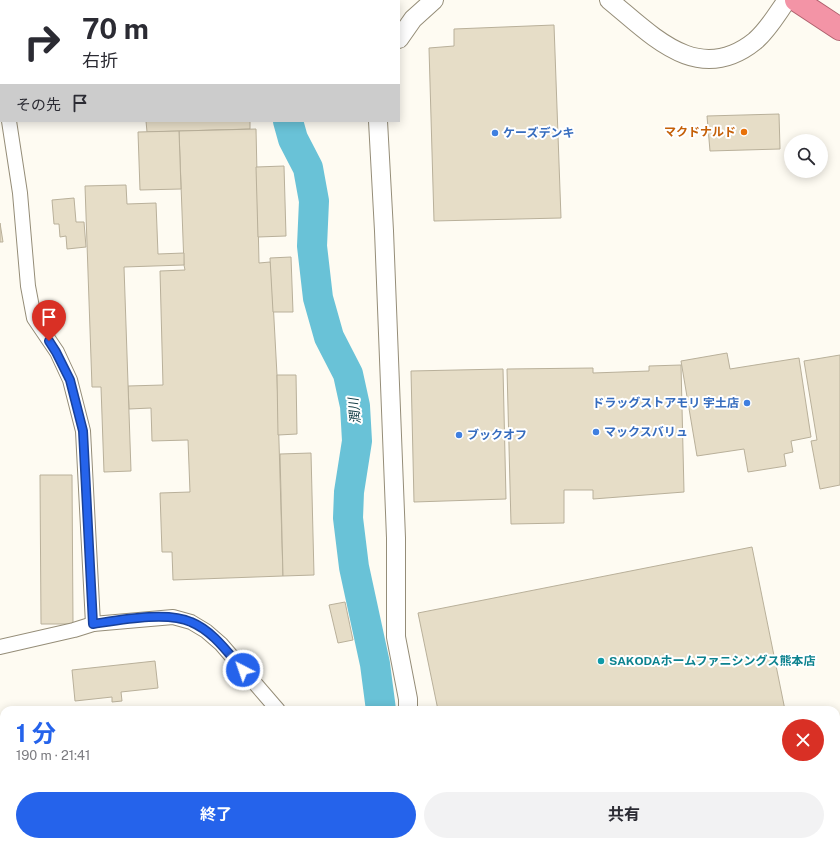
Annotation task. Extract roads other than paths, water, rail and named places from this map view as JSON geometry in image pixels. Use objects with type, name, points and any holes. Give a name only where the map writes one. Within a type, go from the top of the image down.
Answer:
[{"type":"highway","points":[[796,0],[840,29]]},
{"type":"street","points":[[400,37],[413,19],[434,0]]},
{"type":"street","points":[[610,0],[655,38],[671,49],[687,56],[705,58],[723,57],[739,51],[755,40],[768,27],[787,0]]},
{"type":"street","points":[[9,122],[20,193],[28,286],[34,318],[56,352],[70,380],[83,431],[93,624]]},
{"type":"street","points":[[378,122],[384,231],[396,538],[396,637],[408,706]]},
{"type":"street","points":[[0,647],[74,630],[93,624],[173,617],[191,622],[206,631],[221,644],[275,706]]},
{"type":"waterway","name":"潤川","points":[[288,122],[293,139],[308,168],[314,201],[312,246],[318,298],[329,337],[348,374],[355,406],[357,441],[349,492],[348,518],[354,567],[375,664],[380,706]]},
{"type":"place","name":"マクドナルド","points":[[744,132]]},
{"type":"place","name":"ケーズデンキ","points":[[495,133]]},
{"type":"place","name":"ドラッグストアモリ 宇土店","points":[[747,403]]},
{"type":"place","name":"マックスバリュ","points":[[596,432]]},
{"type":"place","name":"ブックオフ","points":[[459,435]]},
{"type":"place","name":"SAKODAホームファニシングス熊本店","points":[[601,661]]}]
